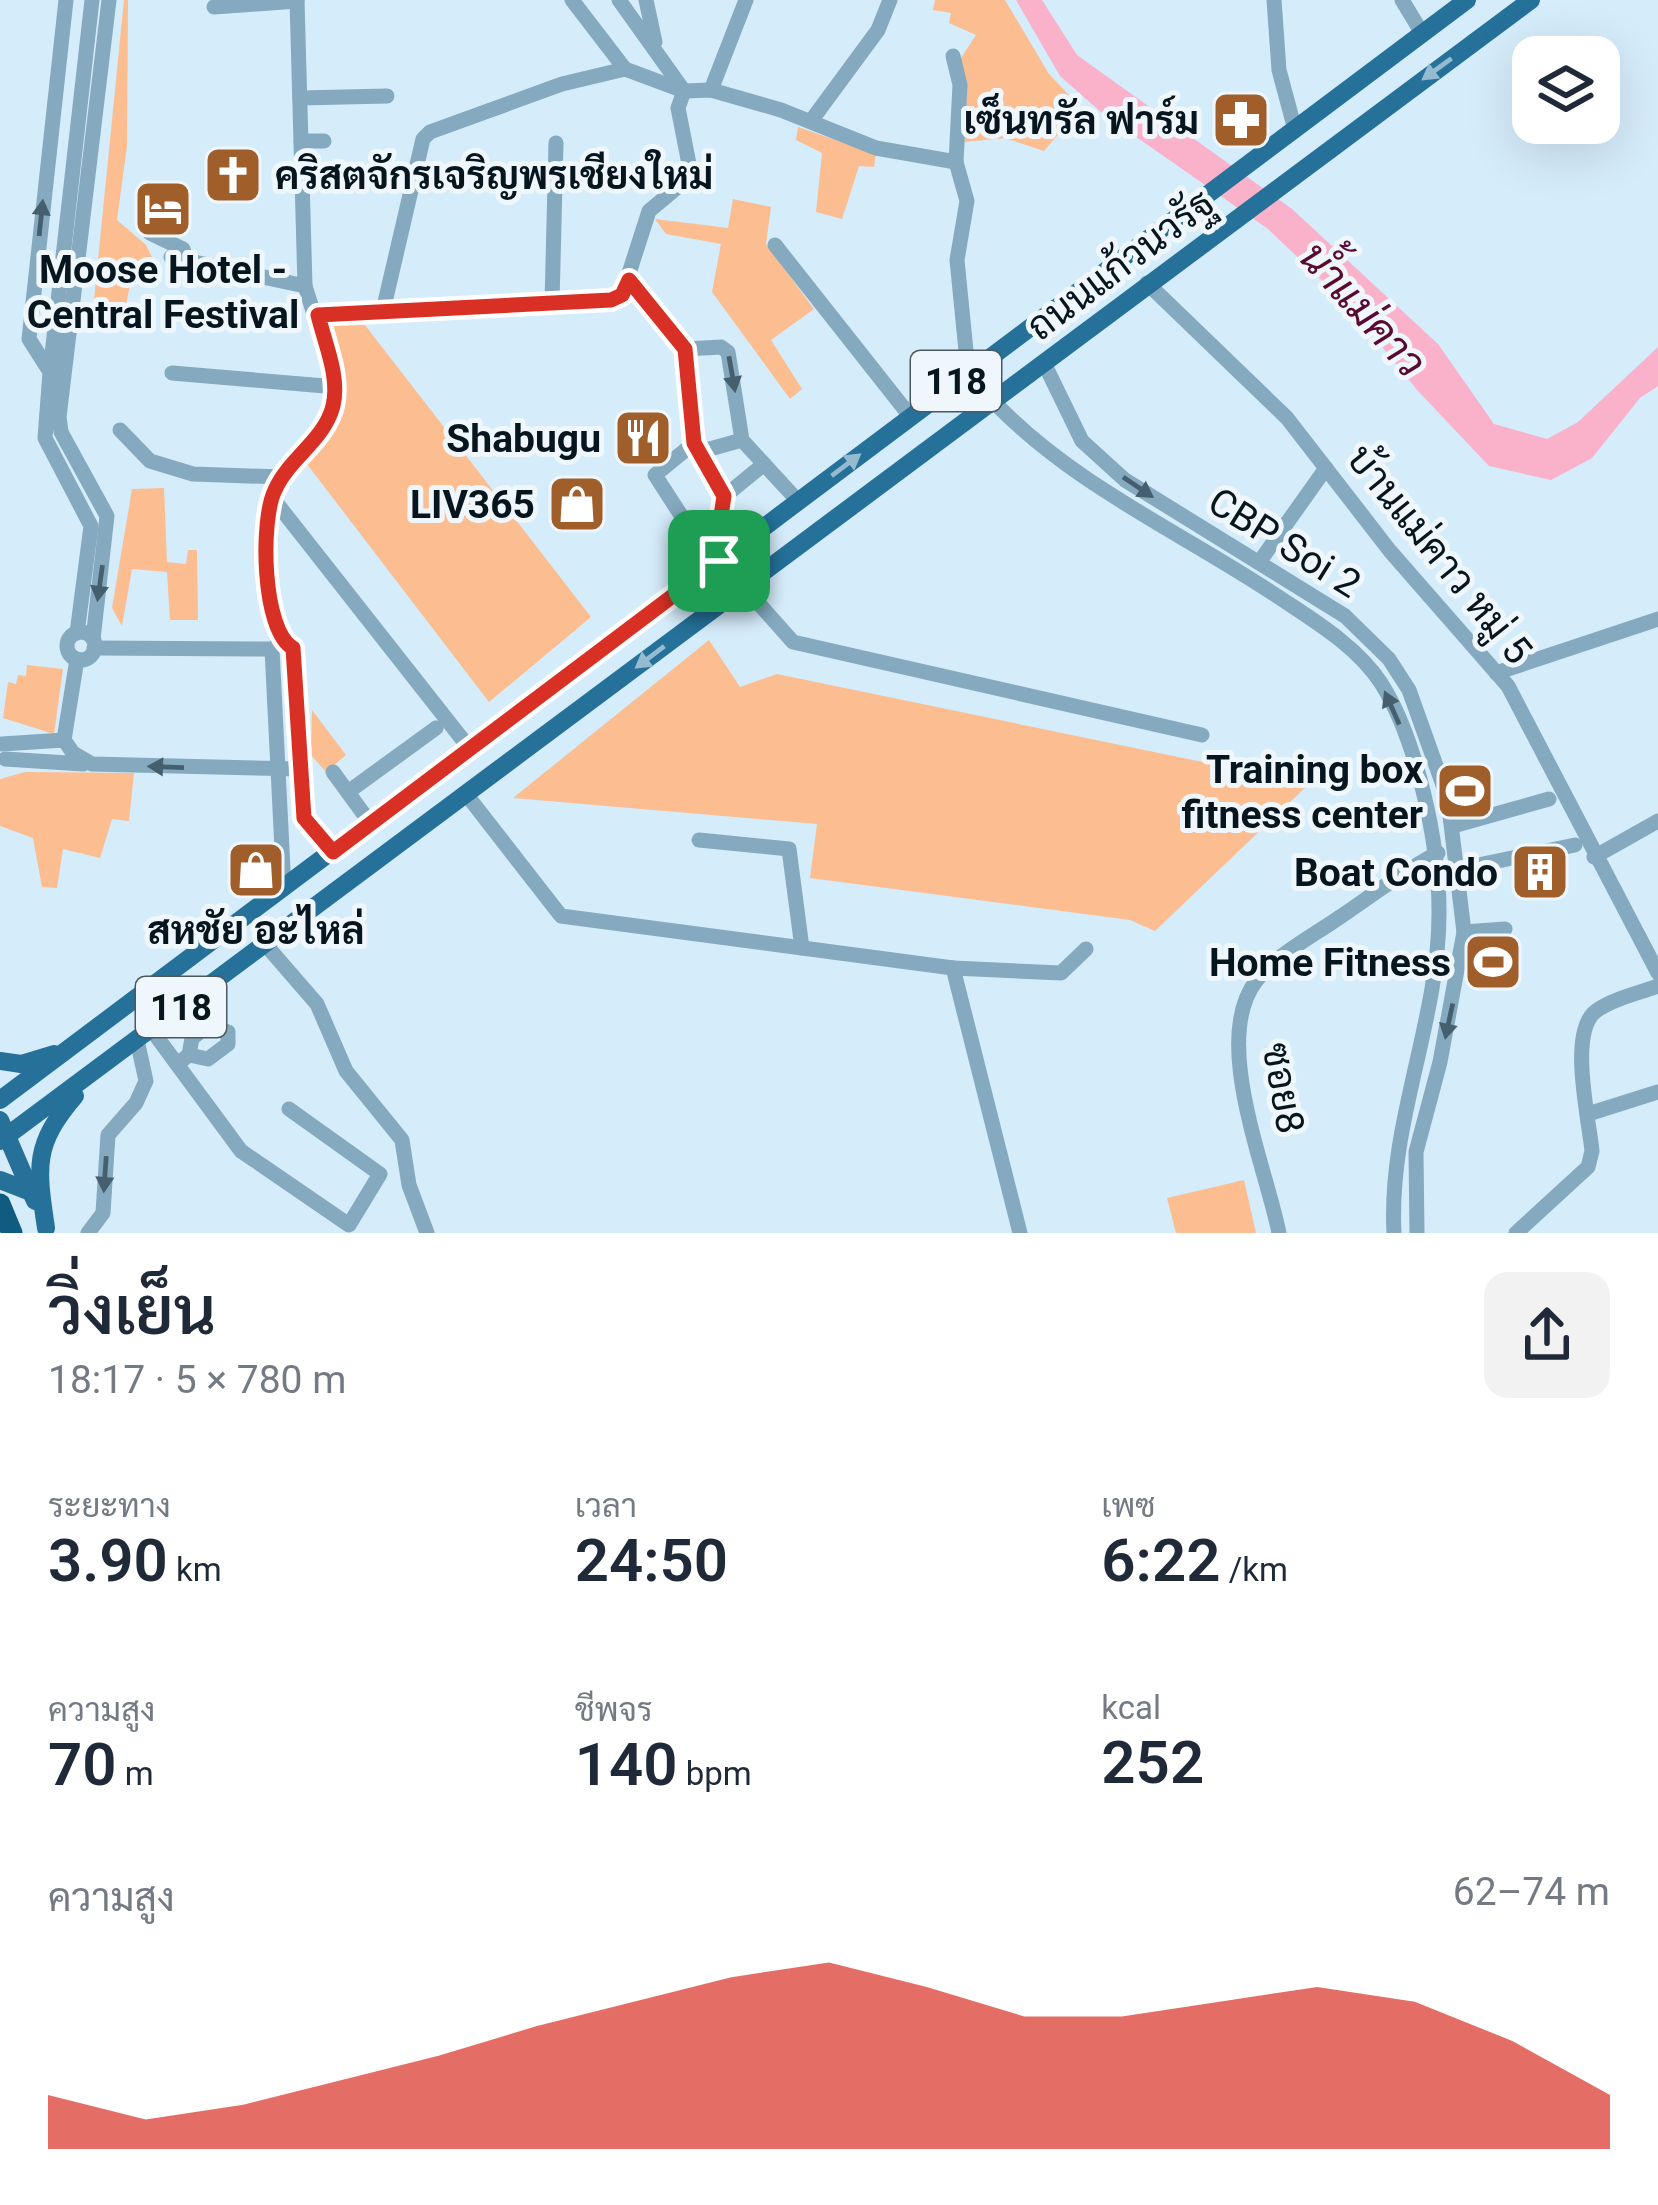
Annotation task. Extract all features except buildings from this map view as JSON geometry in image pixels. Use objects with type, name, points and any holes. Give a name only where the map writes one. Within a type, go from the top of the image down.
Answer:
[{"type":"highway","points":[[0,1204],[12,1233]]},
{"type":"main road","name":"ถนนแก้วนวรัฐ","points":[[0,1100],[1467,0]]},
{"type":"main road","name":"ถนนแก้วนวรัฐ","points":[[2,1132],[97,1070],[1531,0]]},
{"type":"main road","points":[[719,561],[744,587]]},
{"type":"main road","points":[[0,1061],[20,1064],[74,1047]]},
{"type":"main road","points":[[47,1231],[39,1182],[43,1137],[97,1070]]},
{"type":"main road","points":[[2,1132],[47,1231]]},
{"type":"main road","points":[[0,1180],[32,1192]]},
{"type":"street","points":[[50,372],[29,339],[66,0]]},
{"type":"street","points":[[92,0],[46,438],[99,526]]},
{"type":"street","points":[[77,659],[90,656],[99,498],[61,432],[59,417],[109,0]]},
{"type":"street","points":[[572,0],[625,68],[684,91],[711,90],[811,121],[876,148],[956,162]]},
{"type":"street","points":[[619,0],[656,45],[684,91]]},
{"type":"street","points":[[646,0],[656,45]]},
{"type":"street","points":[[711,90],[746,0]]},
{"type":"street","points":[[811,121],[878,30],[890,0]]},
{"type":"street","points":[[1274,0],[1279,70],[1294,126]]},
{"type":"street","points":[[1402,0],[1422,33]]},
{"type":"street","points":[[214,8],[297,1],[305,286],[318,315],[337,387],[324,428],[281,477],[271,496],[270,617],[277,645],[284,889]]},
{"type":"street","points":[[953,56],[961,85],[956,162],[967,201],[957,260],[968,371]]},
{"type":"street","points":[[382,315],[423,139],[430,132],[562,84],[625,68]]},
{"type":"street","points":[[318,315],[611,300],[622,295],[650,211],[686,180],[690,169],[678,108],[684,91]]},
{"type":"street","points":[[300,98],[387,96]]},
{"type":"street","points":[[301,141],[324,141]]},
{"type":"street","points":[[552,303],[556,143]]},
{"type":"street","points":[[150,233],[183,249],[178,259],[305,286]]},
{"type":"street","points":[[775,245],[910,416]]},
{"type":"street","points":[[629,280],[685,349],[696,448],[724,496],[721,516],[703,532]]},
{"type":"street","name":"บ้านแม่คาว หมู่ 5","points":[[1147,283],[1231,360],[1508,686],[1658,973]]},
{"type":"street","points":[[685,349],[721,347],[728,352],[742,440],[798,500]]},
{"type":"street","name":"CBP Soi 2","points":[[1044,363],[1057,398],[1090,448],[1126,480],[1345,616],[1389,659],[1409,690],[1432,746],[1453,826],[1464,932],[1450,1016],[1416,1152],[1417,1233]]},
{"type":"street","points":[[172,373],[337,387]]},
{"type":"street","name":"CBP Soi 2","points":[[993,401],[1076,471],[1304,614],[1379,681],[1423,795],[1434,854],[1439,945],[1400,1126],[1394,1233]]},
{"type":"street","points":[[120,430],[150,461],[193,474],[281,477]]},
{"type":"street","points":[[719,561],[703,532],[686,523],[655,475],[696,448],[742,440]]},
{"type":"street","points":[[1076,471],[1090,448]]},
{"type":"street","points":[[724,496],[764,464]]},
{"type":"street","points":[[1259,561],[1326,468]]},
{"type":"street","points":[[271,496],[470,749]]},
{"type":"street","points":[[744,587],[793,642],[1202,735]]},
{"type":"street","points":[[1496,673],[1658,619]]},
{"type":"street","points":[[92,764],[73,753],[64,740],[77,659],[67,646],[88,640],[293,648],[306,824],[333,852]]},
{"type":"street","points":[[348,792],[436,728]]},
{"type":"street","points":[[2,753],[64,740]]},
{"type":"street","points":[[2,753],[92,764],[300,770]]},
{"type":"street","points":[[333,772],[371,824]]},
{"type":"street","points":[[466,794],[561,916],[953,968],[1061,973],[1086,949]]},
{"type":"street","points":[[1453,826],[1550,799]]},
{"type":"street","points":[[1594,857],[1658,821]]},
{"type":"street","points":[[699,840],[789,849],[802,948]]},
{"type":"street","points":[[1460,869],[1575,845]]},
{"type":"street","name":"ซอย8","points":[[1279,1233],[1241,1077],[1239,1047],[1246,1000],[1256,980],[1293,948],[1434,854],[1456,846]]},
{"type":"street","points":[[1464,932],[1505,929]]},
{"type":"street","points":[[265,944],[316,1004],[346,1071],[394,1125],[427,1233]]},
{"type":"street","points":[[953,968],[1020,1233]]},
{"type":"street","points":[[1516,1233],[1588,1167],[1592,1151],[1580,1043],[1586,1025],[1595,1012],[1658,986]]},
{"type":"street","points":[[144,1034],[183,1059],[242,1151],[354,1227],[380,1174],[289,1109]]},
{"type":"street","points":[[88,1233],[103,1213],[108,1136],[136,1103],[146,1081],[144,1034]]},
{"type":"street","points":[[1588,1114],[1658,1092]]},
{"type":"shaded area","points":[[124,0],[128,0],[127,146],[117,220],[146,245],[161,275],[130,285],[123,319],[92,320]]},
{"type":"shaded area","points":[[935,0],[1005,0],[1049,74],[1081,108],[1044,151],[1005,138],[964,142],[959,61],[976,35],[949,23],[951,13],[933,10]]},
{"type":"shaded area","points":[[798,127],[876,154],[874,167],[859,166],[842,219],[816,212],[822,153],[796,140]]},
{"type":"shaded area","points":[[733,199],[771,207],[766,244],[814,309],[771,340],[802,389],[790,399],[712,292],[721,244],[666,234],[655,219],[728,228]]},
{"type":"shaded area","points":[[361,320],[591,617],[489,702],[303,459],[329,425],[340,395],[333,322]]},
{"type":"shaded area","points":[[164,488],[167,562],[186,564],[188,550],[197,550],[198,620],[170,620],[167,572],[132,569],[122,626],[112,608],[132,489]]},
{"type":"shaded area","points":[[709,640],[740,687],[777,674],[1309,784],[1155,931],[1130,920],[810,878],[817,824],[513,798]]},
{"type":"shaded area","points":[[27,665],[63,669],[54,734],[3,718],[8,682],[16,684],[18,675],[26,676]]},
{"type":"shaded area","points":[[312,710],[346,755],[326,772],[311,755]]},
{"type":"shaded area","points":[[25,772],[134,773],[129,821],[112,819],[100,858],[63,849],[57,888],[42,887],[33,838],[0,826],[0,779]]},
{"type":"shaded area","points":[[1244,1180],[1256,1233],[1176,1233],[1167,1198]]},
{"type":"water","name":"น้ำแม่คาว","points":[[1016,0],[1042,0],[1077,55],[1292,209],[1438,344],[1494,424],[1547,439],[1578,422],[1658,347],[1658,386],[1640,398],[1592,458],[1551,480],[1489,466],[1418,391],[1349,306],[1268,229],[1102,113],[1060,76]]},
{"type":"place","name":"เซ็นทรัล ฟาร์ม","points":[[1241,120]]},
{"type":"place","name":"คริสตจักรเจริญพรเชียงใหม่","points":[[233,175]]},
{"type":"place","name":"Moose Hotel - Central Festival","points":[[163,209]]},
{"type":"place","name":"Shabugu","points":[[643,438]]},
{"type":"place","name":"LIV365","points":[[577,504]]},
{"type":"place","name":"Training box fitness center","points":[[1465,791]]},
{"type":"place","name":"สหชัย อะไหล่","points":[[256,870]]},
{"type":"place","name":"Boat Condo","points":[[1540,872]]},
{"type":"place","name":"Home Fitness","points":[[1493,962]]},
{"type":"route","points":[[629,280],[685,349],[694,443],[722,488],[725,502],[721,516],[703,532],[719,561],[333,852],[309,828],[302,803],[293,648],[282,642],[270,617],[268,526],[271,496],[281,477],[310,447],[331,414],[337,387],[318,315],[611,300],[622,295],[629,280]]}]
